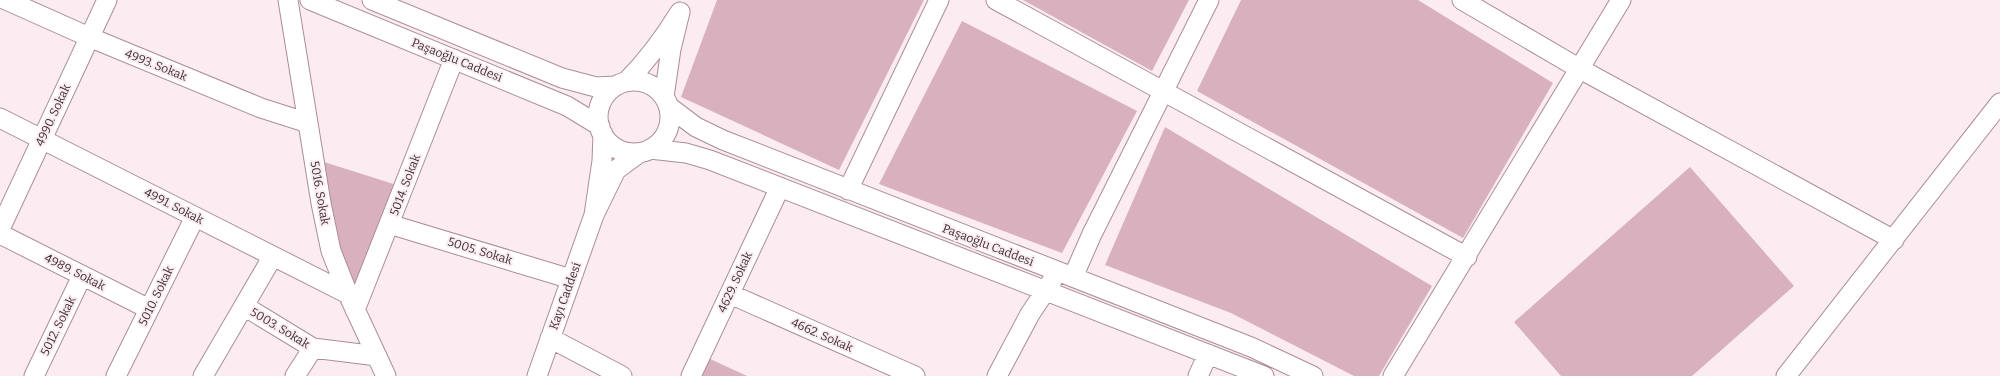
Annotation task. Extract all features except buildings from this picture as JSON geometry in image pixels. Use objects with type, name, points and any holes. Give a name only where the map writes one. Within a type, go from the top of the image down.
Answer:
[{"type":"street","name":"4993. Sokak","points":[[6,0],[89,37],[260,108],[308,123]]},
{"type":"street","name":"4990. Sokak","points":[[2,238],[42,139],[107,0]]},
{"type":"street","name":"5016. Sokak","points":[[288,0],[326,231],[337,269],[386,376]]},
{"type":"street","name":"Paşaoğlu Caddesi","points":[[310,0],[567,106],[602,130]]},
{"type":"street","name":"Paşaoğlu Caddesi","points":[[372,0],[562,78],[596,87],[620,84]]},
{"type":"street","points":[[848,190],[939,0]]},
{"type":"street","points":[[996,0],[1467,257]]},
{"type":"street","points":[[997,376],[1045,290],[1065,275],[1209,0]]},
{"type":"street","points":[[1462,0],[1580,69],[1894,240]]},
{"type":"street","points":[[1393,376],[1467,257],[1621,0]]},
{"type":"street","points":[[682,6],[670,49],[666,102],[670,123],[666,134],[659,143],[644,151],[627,152],[617,148],[602,130],[600,106],[606,95],[645,64],[661,43],[682,6]]},
{"type":"street","name":"5014. Sokak","points":[[352,302],[390,224],[454,59]]},
{"type":"street","points":[[620,84],[638,81],[650,84],[666,102]]},
{"type":"street","name":"Paşaoğlu Caddesi","points":[[666,102],[696,127],[723,140],[1251,347],[1313,376]]},
{"type":"street","points":[[1786,376],[2000,103]]},
{"type":"street","name":"4991. Sokak","points":[[0,118],[274,256],[352,302]]},
{"type":"street","name":"Kayı Caddesi","points":[[594,215],[600,179],[602,130]]},
{"type":"street","name":"Paşaoğlu Caddesi","points":[[644,151],[670,150],[697,156],[1264,376]]},
{"type":"street","name":"Kayı Caddesi","points":[[536,376],[594,215],[616,170],[644,151]]},
{"type":"street","name":"4629. Sokak","points":[[691,376],[780,187]]},
{"type":"street","name":"5010. Sokak","points":[[116,376],[195,216]]},
{"type":"street","name":"5005. Sokak","points":[[390,224],[571,279]]},
{"type":"street","name":"4989. Sokak","points":[[2,238],[149,309]]},
{"type":"street","points":[[203,376],[274,256]]},
{"type":"street","name":"5012. Sokak","points":[[34,376],[82,276]]},
{"type":"street","name":"4662. Sokak","points":[[730,294],[915,376]]},
{"type":"street","name":"5003. Sokak","points":[[244,306],[313,348],[377,356]]},
{"type":"street","points":[[550,338],[622,376]]},
{"type":"street","points":[[295,376],[313,348]]},
{"type":"street","points":[[1198,376],[1208,354]]},
{"type":"shaded area","points":[[717,0],[924,0],[839,170],[681,97]]},
{"type":"shaded area","points":[[1023,0],[1189,0],[1152,71]]},
{"type":"shaded area","points":[[1241,0],[1418,0],[1553,83],[1463,238],[1197,91]]},
{"type":"shaded area","points":[[962,21],[1137,111],[1062,253],[879,184]]},
{"type":"shaded area","points":[[1165,127],[1432,286],[1379,376],[1354,376],[1231,313],[1105,265]]},
{"type":"shaded area","points":[[324,162],[400,186],[358,281],[351,284],[338,246]]},
{"type":"shaded area","points":[[1690,167],[1794,286],[1692,376],[1561,376],[1514,322]]},
{"type":"shaded area","points":[[708,358],[747,376],[700,376]]}]
